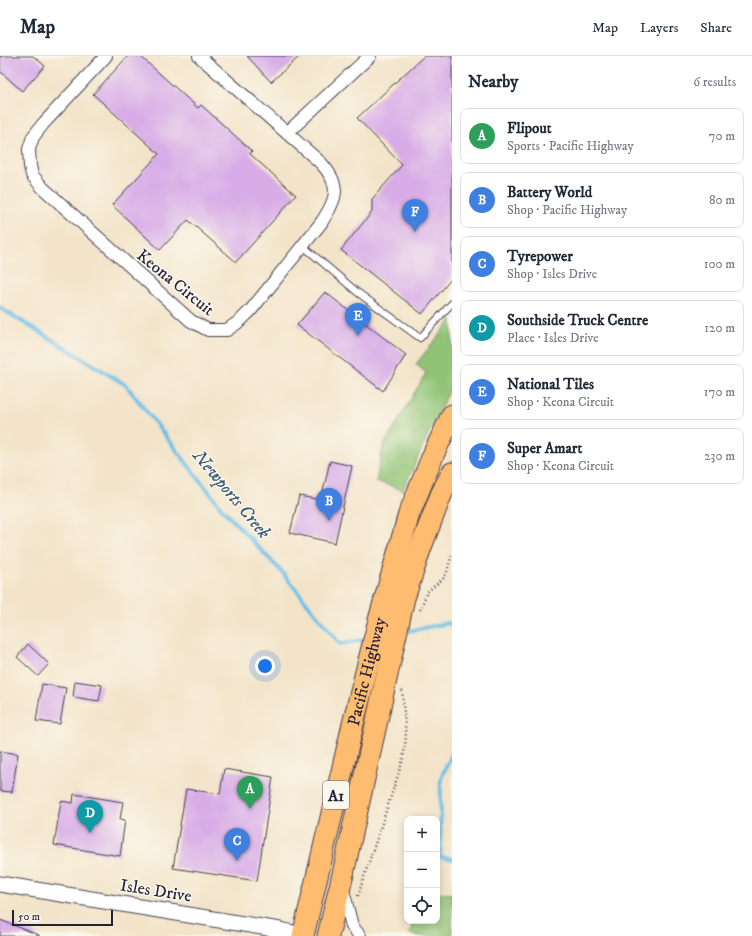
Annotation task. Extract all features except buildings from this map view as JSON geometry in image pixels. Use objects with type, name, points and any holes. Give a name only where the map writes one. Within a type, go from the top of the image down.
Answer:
[{"type":"highway","name":"Pacific Highway","points":[[304,936],[370,655],[409,514],[428,465],[452,415]]},
{"type":"highway","name":"Pacific Highway","points":[[328,936],[392,657],[404,598],[421,547],[441,495],[452,473]]},
{"type":"street","name":"Keona Circuit","points":[[106,56],[42,124],[33,137],[29,149],[32,175],[43,188],[190,320],[208,330],[227,330],[240,321],[303,246],[332,208],[335,197],[335,184],[328,171],[321,163],[199,56]]},
{"type":"street","points":[[287,133],[370,56]]},
{"type":"street","points":[[341,881],[352,926],[360,936]]},
{"type":"street","name":"Isles Drive","points":[[0,884],[280,930],[304,936]]},
{"type":"lane","points":[[303,246],[357,292],[420,338],[452,303]]},
{"type":"path","points":[[420,611],[427,592],[444,578],[452,553]]},
{"type":"path","points":[[358,902],[360,888],[403,760],[406,737],[402,684]]},
{"type":"green space","points":[[452,319],[452,386],[435,419],[403,490],[376,481],[383,447],[426,373],[416,364]]},
{"type":"green space","points":[[440,892],[452,894],[452,936],[419,936],[409,933],[413,924],[440,924]]},
{"type":"waterway","name":"Newports Creek","points":[[0,308],[126,385],[223,510],[282,572],[340,644],[367,639]]},
{"type":"waterway","name":"Newports Creek","points":[[404,632],[448,623],[452,625]]},
{"type":"waterway","name":"Newports Creek","points":[[452,754],[441,778],[440,857],[452,859]]},
{"type":"place","name":"Super Amart","points":[[415,232]]},
{"type":"place","name":"National Tiles","points":[[358,336]]},
{"type":"place","name":"Battery World","points":[[329,521]]},
{"type":"place","name":"Flipout","points":[[250,809]]},
{"type":"place","name":"Southside Truck Centre","points":[[90,833]]},
{"type":"place","name":"Tyrepower","points":[[237,861]]}]
